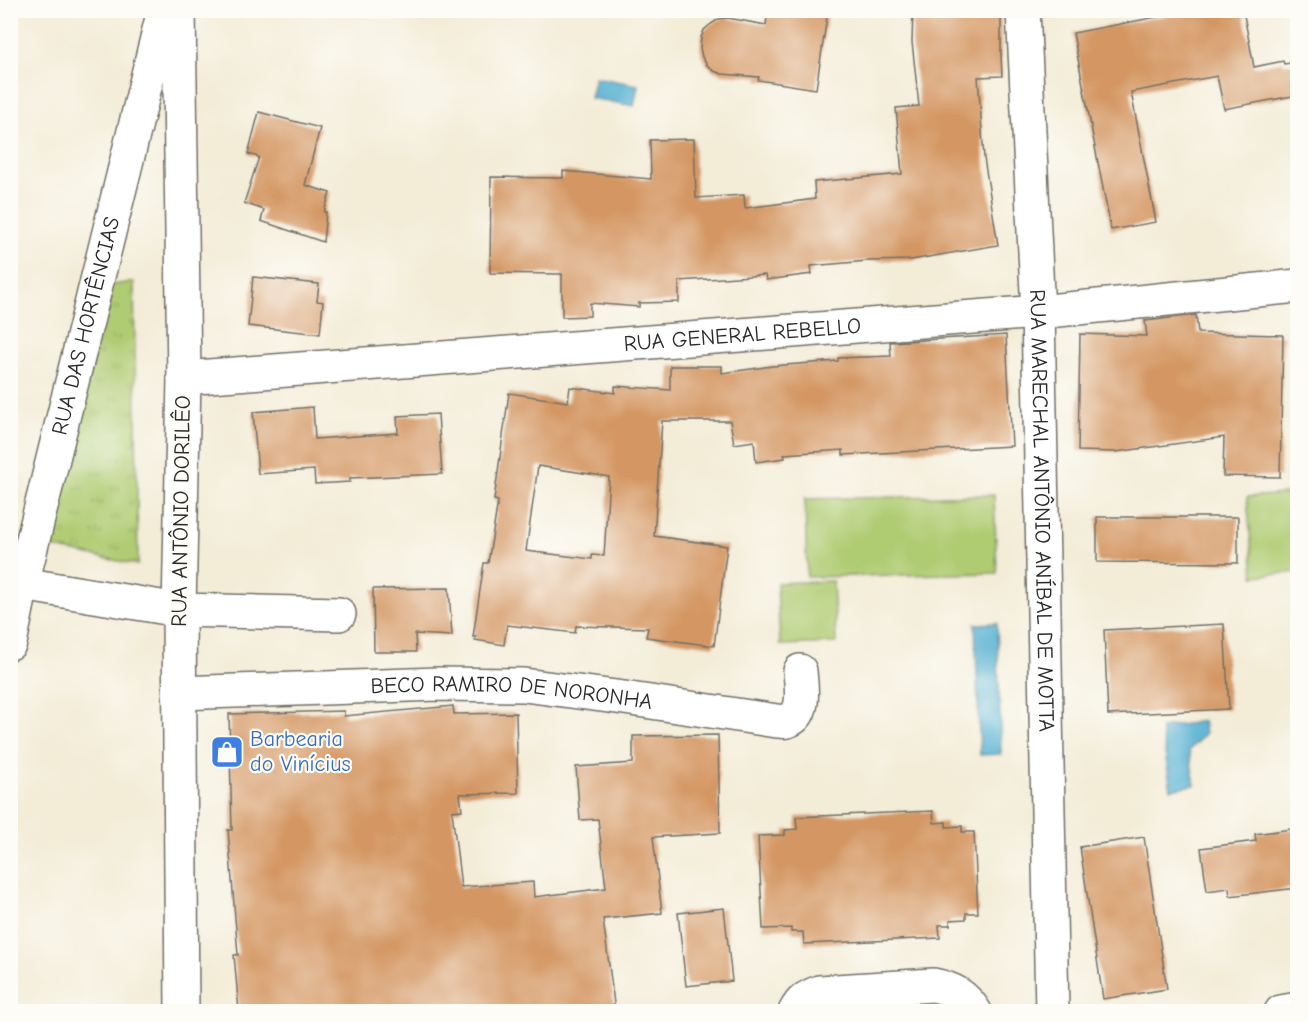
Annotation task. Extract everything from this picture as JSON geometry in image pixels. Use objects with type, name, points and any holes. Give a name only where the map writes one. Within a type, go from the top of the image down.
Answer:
[{"type":"street","name":"RUA DAS HORTÊNCIAS","points":[[10,643],[16,583],[164,10]]},
{"type":"street","name":"RUA ANTÔNIO DORILÊO","points":[[179,10],[184,378],[178,693],[182,1011]]},
{"type":"street","name":"RUA MARECHAL ANTÔNIO ANÍBAL DE MOTTA","points":[[1023,10],[1038,312],[1052,1011]]},
{"type":"street","name":"RUA GENERAL REBELLO","points":[[184,378],[1038,312],[1298,286]]},
{"type":"street","points":[[16,583],[179,610],[339,614]]},
{"type":"street","name":"BECO RAMIRO DE NORONHA","points":[[178,693],[438,684],[524,685],[787,721],[796,715],[800,706],[802,697],[800,672]]},
{"type":"street","points":[[795,1011],[800,1002],[819,992],[933,985],[957,992],[975,1011]]},
{"type":"street","points":[[1281,1011],[1298,1009]]},
{"type":"green space","points":[[134,282],[138,565],[45,546],[95,287]]},
{"type":"green space","points":[[1297,493],[1297,572],[1254,576],[1247,497]]},
{"type":"green space","points":[[994,495],[997,573],[807,577],[805,499]]},
{"type":"green space","points":[[833,581],[836,643],[780,645],[777,583]]},
{"type":"water","points":[[595,77],[638,85],[634,106],[590,98]]},
{"type":"water","points":[[997,623],[1001,754],[980,755],[975,624]]},
{"type":"water","points":[[1203,721],[1205,734],[1189,750],[1195,785],[1171,789],[1161,728]]},
{"type":"building","points":[[768,10],[828,10],[816,89],[758,80],[759,77],[722,74],[714,71],[702,57],[701,38],[704,30],[711,24],[719,19],[728,18],[766,25]]},
{"type":"building","points":[[913,10],[1001,10],[1002,76],[978,77],[984,158],[998,245],[911,260],[811,266],[812,274],[766,280],[765,275],[679,281],[679,302],[639,303],[639,307],[590,303],[590,316],[562,317],[562,274],[490,273],[491,177],[563,178],[563,171],[651,179],[650,140],[694,139],[696,198],[744,195],[745,208],[815,199],[814,182],[902,174],[896,108],[919,106],[912,42]]},
{"type":"building","points":[[1193,10],[1243,10],[1254,67],[1283,61],[1284,64],[1298,62],[1298,95],[1224,109],[1217,76],[1131,92],[1156,222],[1111,230],[1073,33]]},
{"type":"building","points":[[259,112],[320,128],[305,185],[330,193],[324,212],[326,212],[323,242],[261,221],[264,210],[244,203],[259,157],[248,154]]},
{"type":"building","points":[[253,277],[319,284],[317,301],[323,302],[320,334],[248,326]]},
{"type":"building","points":[[1196,315],[1198,333],[1283,335],[1280,477],[1223,476],[1224,437],[1116,452],[1078,451],[1080,334],[1147,336],[1145,321]]},
{"type":"building","points":[[1006,335],[1012,446],[843,455],[843,450],[784,454],[785,458],[756,462],[754,441],[734,444],[730,421],[662,421],[654,536],[727,546],[714,646],[646,637],[648,628],[576,626],[575,633],[507,625],[504,645],[475,640],[476,637],[473,637],[484,563],[488,563],[498,501],[494,500],[509,393],[568,402],[570,387],[615,393],[615,386],[670,390],[670,366],[722,366],[722,373],[772,366],[838,361],[838,358],[891,356],[890,342]],"holes":[[[538,466],[609,477],[604,556],[592,555],[592,559],[526,551]]]},
{"type":"building","points":[[313,407],[315,439],[398,433],[397,416],[438,414],[442,474],[350,478],[350,482],[315,484],[314,470],[258,474],[253,412]]},
{"type":"building","points":[[1097,517],[1238,517],[1238,563],[1097,562]]},
{"type":"building","points":[[449,588],[452,636],[415,634],[416,652],[374,652],[373,589]]},
{"type":"building","points":[[1224,624],[1229,709],[1108,715],[1104,630]]},
{"type":"building","points":[[453,706],[454,714],[516,713],[518,793],[460,794],[462,810],[452,811],[461,887],[533,882],[534,897],[606,888],[598,819],[580,820],[576,767],[633,763],[633,736],[718,735],[720,833],[653,837],[662,913],[603,919],[615,1011],[239,1011],[234,955],[238,955],[228,830],[232,830],[229,714],[344,711],[344,716]]},
{"type":"building","points":[[933,811],[934,823],[946,822],[946,827],[962,826],[962,832],[974,832],[978,913],[966,913],[966,919],[950,920],[950,925],[939,925],[940,938],[804,944],[803,932],[791,932],[791,928],[763,929],[758,836],[785,835],[785,830],[797,829],[796,817]]},
{"type":"building","points":[[1298,828],[1298,888],[1230,896],[1229,888],[1207,891],[1201,848],[1256,841],[1255,834]]},
{"type":"building","points":[[1144,837],[1167,989],[1103,999],[1080,847]]},
{"type":"building","points":[[724,908],[732,981],[686,986],[678,913]]},
{"type":"place","name":"Barbearia do Vinícius","points":[[227,752]]}]
